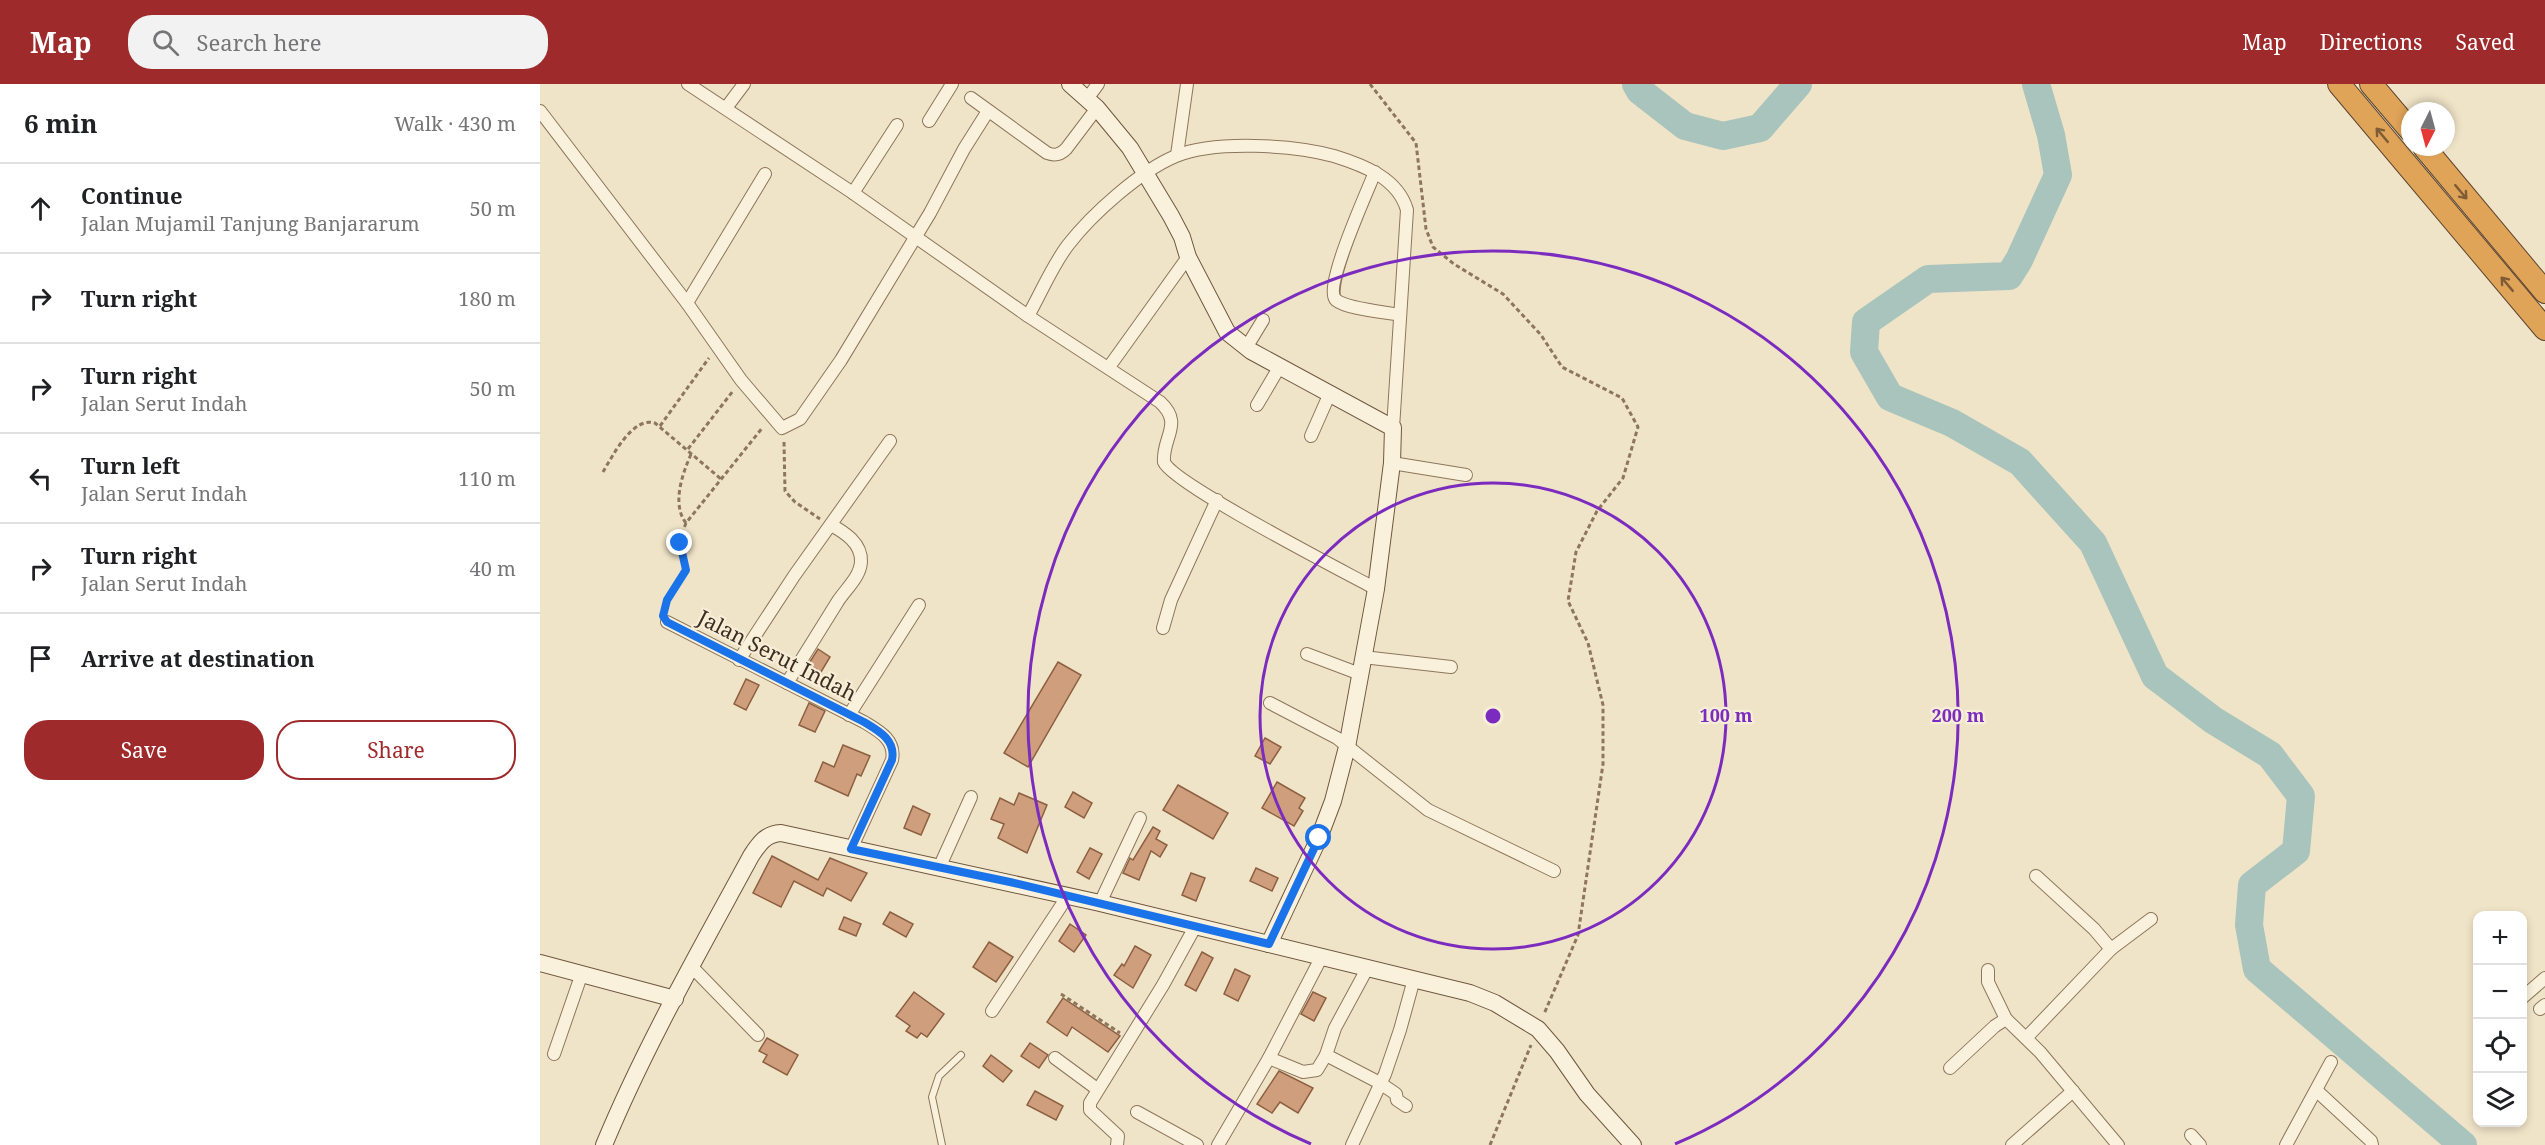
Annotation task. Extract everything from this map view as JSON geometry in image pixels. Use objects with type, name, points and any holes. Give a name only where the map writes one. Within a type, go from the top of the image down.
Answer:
[{"type":"highway","points":[[2339,84],[2545,329]]},
{"type":"highway","points":[[2372,84],[2401,119]]},
{"type":"highway","points":[[2432,156],[2545,292]]},
{"type":"street","points":[[688,84],[853,193],[1028,316],[1109,367],[1167,409],[1172,420],[1164,455],[1165,466],[1179,478],[1376,589]]},
{"type":"street","points":[[726,108],[744,84]]},
{"type":"street","points":[[929,121],[952,84]]},
{"type":"street","points":[[1070,84],[1092,103],[1130,148],[1176,226],[1188,257],[1222,326],[1246,348],[1393,428]]},
{"type":"street","points":[[971,98],[1047,153],[1054,155],[1066,149],[1092,103],[1098,84]]},
{"type":"street","points":[[1177,156],[1187,84]]},
{"type":"street","points":[[540,111],[687,303],[741,380],[782,428],[800,418],[841,360],[988,111]]},
{"type":"street","points":[[853,193],[897,124]]},
{"type":"street","points":[[1028,316],[1067,247],[1087,224],[1144,173],[1177,156],[1235,147],[1312,150],[1375,172],[1399,192],[1407,210],[1392,463],[1376,589],[1347,747],[1333,801],[1319,838],[1269,944]]},
{"type":"street","points":[[1375,172],[1348,238],[1333,294],[1336,300],[1345,304],[1400,315]]},
{"type":"street","points":[[687,303],[765,174]]},
{"type":"street","points":[[1109,367],[1188,257]]},
{"type":"street","points":[[1246,348],[1263,321]]},
{"type":"street","points":[[1257,405],[1280,366]]},
{"type":"street","points":[[1311,436],[1330,393]]},
{"type":"street","points":[[739,660],[890,441]]},
{"type":"street","points":[[1392,463],[1466,475]]},
{"type":"street","points":[[1163,628],[1171,600],[1217,500]]},
{"type":"street","points":[[787,683],[857,575],[861,561],[859,550],[847,534],[831,525]]},
{"type":"street","points":[[849,715],[919,605]]},
{"type":"street","name":"Jalan Serut Indah","points":[[667,622],[849,715],[886,738],[893,756],[851,849]]},
{"type":"street","points":[[1307,654],[1361,666],[1451,667]]},
{"type":"street","points":[[1270,703],[1337,738],[1428,810],[1554,871]]},
{"type":"street","points":[[939,868],[971,796]]},
{"type":"street","points":[[1101,903],[1140,818]]},
{"type":"street","points":[[604,1145],[619,1108],[751,856],[767,837],[777,833],[786,833],[1101,903],[1470,993],[1495,1003],[1530,1024],[1557,1051],[1593,1102],[1633,1145]]},
{"type":"street","points":[[2036,876],[2094,929],[2111,949]]},
{"type":"street","points":[[992,1011],[1067,897]]},
{"type":"street","points":[[2026,1038],[2111,949],[2151,919]]},
{"type":"street","points":[[1117,1145],[1118,1136],[1090,1110],[1090,1103],[1163,985],[1195,927]]},
{"type":"street","points":[[1218,1145],[1269,1058],[1321,958]]},
{"type":"street","points":[[540,963],[675,999]]},
{"type":"street","points":[[692,967],[758,1035]]},
{"type":"street","points":[[1269,1058],[1307,1072],[1317,1070],[1326,1054],[1335,1028],[1368,967]]},
{"type":"street","points":[[1988,970],[1988,982],[2006,1019],[2026,1038],[2118,1145]]},
{"type":"street","points":[[554,1054],[582,973]]},
{"type":"street","points":[[2527,994],[2545,978]]},
{"type":"street","points":[[1352,1145],[1380,1083],[1400,1030],[1414,979]]},
{"type":"street","points":[[1950,1068],[1982,1037],[2006,1019]]},
{"type":"street","points":[[1326,1054],[1380,1083],[1396,1094],[1397,1100],[1406,1106]]},
{"type":"street","points":[[1055,1058],[1097,1089]]},
{"type":"street","points":[[2286,1145],[2331,1062]]},
{"type":"street","points":[[2012,1145],[2073,1091]]},
{"type":"street","points":[[2317,1091],[2371,1141],[2372,1145]]},
{"type":"street","points":[[1137,1112],[1197,1145]]},
{"type":"street","points":[[2191,1135],[2200,1145]]},
{"type":"lane","points":[[942,1145],[932,1097],[939,1076],[962,1055]]},
{"type":"path","points":[[1370,84],[1416,143],[1426,229],[1433,247],[1454,264],[1503,294],[1541,335],[1562,367],[1622,398],[1638,428],[1623,478],[1597,511],[1576,552],[1568,601],[1588,643],[1603,705],[1603,764],[1578,935],[1530,1024],[1490,1145]]},
{"type":"path","points":[[660,426],[718,347]]},
{"type":"path","points":[[688,449],[741,380]]},
{"type":"path","points":[[603,472],[619,447],[639,424],[649,421],[660,426],[721,479]]},
{"type":"path","points":[[692,452],[683,477],[679,503],[682,518],[686,523],[762,427],[771,424],[782,428],[785,452],[784,491],[795,502],[831,525]]},
{"type":"path","name":"Jalan Serut Indah","points":[[667,622],[663,616],[664,608],[686,570],[680,539],[686,523]]},
{"type":"path","points":[[1061,994],[1129,1039]]},
{"type":"building","points":[[818,649],[830,657],[821,672],[808,665]]},
{"type":"building","points":[[1058,662],[1081,675],[1028,767],[1004,753]]},
{"type":"building","points":[[746,679],[759,685],[746,710],[734,704]]},
{"type":"building","points":[[809,703],[825,711],[815,732],[799,725]]},
{"type":"building","points":[[1265,738],[1281,747],[1270,764],[1255,756]]},
{"type":"building","points":[[843,745],[870,756],[861,776],[857,774],[848,796],[815,781],[823,762],[834,767]]},
{"type":"building","points":[[1277,782],[1305,798],[1299,808],[1303,811],[1294,826],[1262,808]]},
{"type":"building","points":[[1178,785],[1228,813],[1213,839],[1163,810]]},
{"type":"building","points":[[1073,792],[1092,803],[1084,818],[1065,807]]},
{"type":"building","points":[[1019,793],[1047,805],[1027,853],[998,838],[1004,824],[991,819],[1000,798],[1014,805]]},
{"type":"building","points":[[913,806],[930,814],[921,835],[904,828]]},
{"type":"building","points":[[1153,827],[1160,831],[1156,839],[1167,845],[1160,857],[1151,851],[1139,880],[1123,873],[1130,858],[1133,860]]},
{"type":"building","points":[[1090,848],[1102,854],[1089,879],[1077,872]]},
{"type":"building","points":[[772,856],[818,880],[830,858],[867,873],[851,901],[827,888],[823,896],[794,881],[781,907],[753,893]]},
{"type":"building","points":[[1256,868],[1278,878],[1272,891],[1250,881]]},
{"type":"building","points":[[1191,873],[1205,878],[1196,901],[1182,895]]},
{"type":"building","points":[[890,912],[913,924],[906,937],[883,924]]},
{"type":"building","points":[[844,917],[861,924],[856,936],[839,929]]},
{"type":"building","points":[[1070,924],[1086,935],[1074,952],[1059,941]]},
{"type":"building","points":[[989,942],[1013,957],[996,982],[973,967]]},
{"type":"building","points":[[1135,946],[1151,955],[1133,988],[1114,975],[1122,964],[1124,966]]},
{"type":"building","points":[[1202,952],[1213,958],[1196,991],[1185,985]]},
{"type":"building","points":[[1235,969],[1250,976],[1238,1001],[1224,994]]},
{"type":"building","points":[[914,992],[944,1014],[927,1037],[921,1033],[917,1038],[906,1031],[910,1026],[896,1016]]},
{"type":"building","points":[[1313,992],[1326,998],[1314,1021],[1301,1014]]},
{"type":"building","points":[[1063,998],[1120,1036],[1108,1052],[1072,1027],[1067,1036],[1047,1022]]},
{"type":"building","points":[[767,1038],[798,1055],[787,1075],[763,1062],[767,1055],[759,1051]]},
{"type":"building","points":[[1030,1043],[1048,1055],[1039,1068],[1021,1056]]},
{"type":"building","points":[[991,1055],[1012,1071],[1003,1082],[983,1066]]},
{"type":"building","points":[[1279,1071],[1313,1088],[1298,1113],[1280,1102],[1272,1113],[1257,1104]]},
{"type":"building","points":[[1035,1091],[1063,1106],[1056,1120],[1027,1105]]},
{"type":"waterway","points":[[1636,84],[1640,91],[1685,126],[1723,136],[1760,128],[1798,84]]},
{"type":"waterway","points":[[2036,84],[2051,135],[2058,175],[2019,260],[2009,276],[1928,279],[1866,322],[1864,352],[1890,397],[1952,423],[2020,462],[2093,543],[2155,676],[2213,720],[2270,755],[2301,796],[2296,851],[2252,885],[2249,925],[2257,969],[2463,1145]]},
{"type":"route","points":[[680,543],[686,561],[686,570],[664,608],[663,616],[667,622],[864,722],[890,742],[893,752],[892,760],[851,849],[1010,882],[1269,944],[1319,838]]}]
